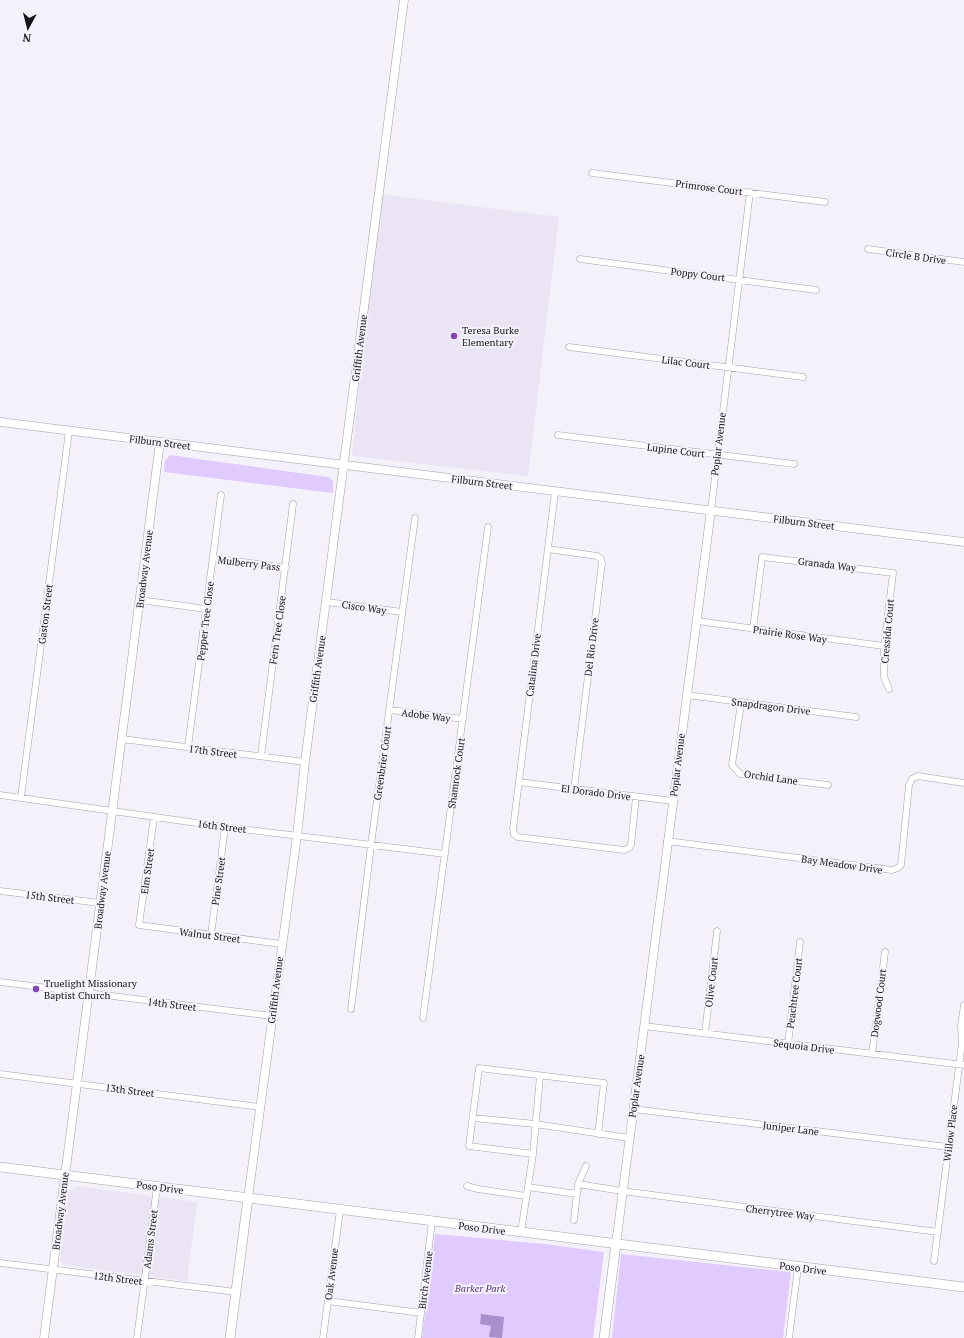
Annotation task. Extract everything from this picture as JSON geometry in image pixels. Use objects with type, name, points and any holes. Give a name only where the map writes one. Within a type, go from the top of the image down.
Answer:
[{"type":"main road","name":"Poso Drive","points":[[0,1167],[964,1288]]},
{"type":"main road","name":"Griffith Avenue","points":[[230,1338],[248,1198]]},
{"type":"main road","name":"Poplar Avenue","points":[[604,1338],[616,1244]]},
{"type":"street","name":"Griffith Avenue","points":[[248,1198],[281,944],[297,836],[305,762],[404,0]]},
{"type":"street","name":"Primrose Court","points":[[592,173],[825,202]]},
{"type":"street","name":"Poplar Avenue","points":[[616,1244],[667,841],[697,621],[738,279],[750,192]]},
{"type":"street","name":"Circle B Drive","points":[[868,249],[964,262]]},
{"type":"street","name":"Poppy Court","points":[[580,260],[816,290]]},
{"type":"street","name":"Lilac Court","points":[[568,347],[803,377]]},
{"type":"street","name":"Filburn Street","points":[[0,422],[964,542]]},
{"type":"street","name":"Gaston Street","points":[[21,797],[69,431]]},
{"type":"street","name":"Lupine Court","points":[[558,435],[794,464]]},
{"type":"street","name":"Broadway Avenue","points":[[44,1338],[160,442]]},
{"type":"street","name":"Catalina Drive","points":[[555,492],[513,829],[514,834],[518,837],[624,850],[629,848],[631,845],[636,797]]},
{"type":"street","name":"Pepper Tree Close","points":[[188,748],[221,495]]},
{"type":"street","name":"Fern Tree Close","points":[[261,756],[294,504]]},
{"type":"street","name":"Greenbrier Court","points":[[351,1009],[414,518]]},
{"type":"street","name":"Shamrock Court","points":[[423,1018],[488,527]]},
{"type":"street","name":"Del Rio Drive","points":[[548,549],[597,556],[601,559],[602,563],[574,789]]},
{"type":"street","name":"Granada Way","points":[[753,629],[762,557],[892,573]]},
{"type":"street","name":"Mulberry Pass","points":[[213,558],[286,568]]},
{"type":"street","name":"Cressida Court","points":[[889,689],[884,677],[884,646],[892,573]]},
{"type":"street","points":[[140,600],[206,609]]},
{"type":"street","name":"Cisco Way","points":[[326,602],[402,612]]},
{"type":"street","name":"Prairie Rose Way","points":[[697,621],[884,646]]},
{"type":"street","name":"Snapdragon Drive","points":[[686,695],[856,717]]},
{"type":"street","name":"Orchid Lane","points":[[741,703],[732,765],[740,774],[828,785]]},
{"type":"street","name":"Adobe Way","points":[[390,710],[463,719]]},
{"type":"street","name":"17th Street","points":[[122,739],[305,762]]},
{"type":"street","name":"Bay Meadow Drive","points":[[667,841],[892,870],[901,865],[909,785],[912,779],[918,776],[964,782]]},
{"type":"street","name":"El Dorado Drive","points":[[519,782],[673,801]]},
{"type":"street","name":"16th Street","points":[[0,795],[225,827],[445,854]]},
{"type":"street","name":"Elm Street","points":[[139,925],[154,817]]},
{"type":"street","name":"Pine Street","points":[[210,935],[225,827]]},
{"type":"street","name":"15th Street","points":[[0,890],[100,903]]},
{"type":"street","name":"Walnut Street","points":[[139,925],[281,944]]},
{"type":"street","name":"Olive Court","points":[[705,1033],[717,931]]},
{"type":"street","name":"Peachtree Court","points":[[788,1044],[800,942]]},
{"type":"street","name":"Dogwood Court","points":[[872,1054],[885,952]]},
{"type":"street","name":"14th Street","points":[[0,982],[272,1016]]},
{"type":"street","name":"Willow Place","points":[[934,1261],[948,1147],[962,1065],[961,1026],[964,1005]]},
{"type":"street","name":"Sequoia Drive","points":[[644,1026],[962,1065]]},
{"type":"street","points":[[533,1154],[469,1146],[479,1068],[604,1083],[598,1134]]},
{"type":"street","name":"13th Street","points":[[0,1074],[260,1107]]},
{"type":"street","points":[[520,1232],[533,1154],[540,1076]]},
{"type":"street","name":"Juniper Lane","points":[[633,1109],[948,1147]]},
{"type":"street","points":[[473,1118],[535,1124],[629,1138]]},
{"type":"street","points":[[574,1220],[578,1184],[586,1166]]},
{"type":"street","name":"Cherrytree Way","points":[[578,1184],[938,1232]]},
{"type":"street","points":[[467,1186],[526,1196]]},
{"type":"street","name":"Adams Street","points":[[137,1338],[157,1187]]},
{"type":"street","points":[[528,1187],[577,1194]]},
{"type":"street","name":"Oak Avenue","points":[[323,1338],[340,1210]]},
{"type":"street","name":"Birch Avenue","points":[[418,1338],[432,1221]]},
{"type":"street","name":"12th Street","points":[[0,1263],[236,1292]]},
{"type":"street","points":[[789,1338],[798,1267]]},
{"type":"street","points":[[328,1301],[421,1313]]},
{"type":"shaded area","name":"Teresa Burke Elementary","points":[[378,194],[559,217],[528,476],[352,456]]},
{"type":"shaded area","points":[[77,1186],[197,1202],[187,1281],[63,1265],[60,1260],[69,1190]]},
{"type":"shaded area","points":[[481,1314],[504,1317],[502,1338],[489,1337],[491,1326],[480,1324]]},
{"type":"green space","points":[[170,455],[328,477],[333,481],[333,493],[164,472],[165,461]]},
{"type":"green space","name":"Barker Park","points":[[435,1234],[545,1244],[604,1252],[593,1338],[422,1338]]},
{"type":"green space","points":[[621,1254],[791,1272],[783,1338],[612,1338]]},
{"type":"place","name":"Teresa Burke Elementary","points":[[454,336]]},
{"type":"place","name":"Truelight Missionary Baptist Church","points":[[36,989]]}]
